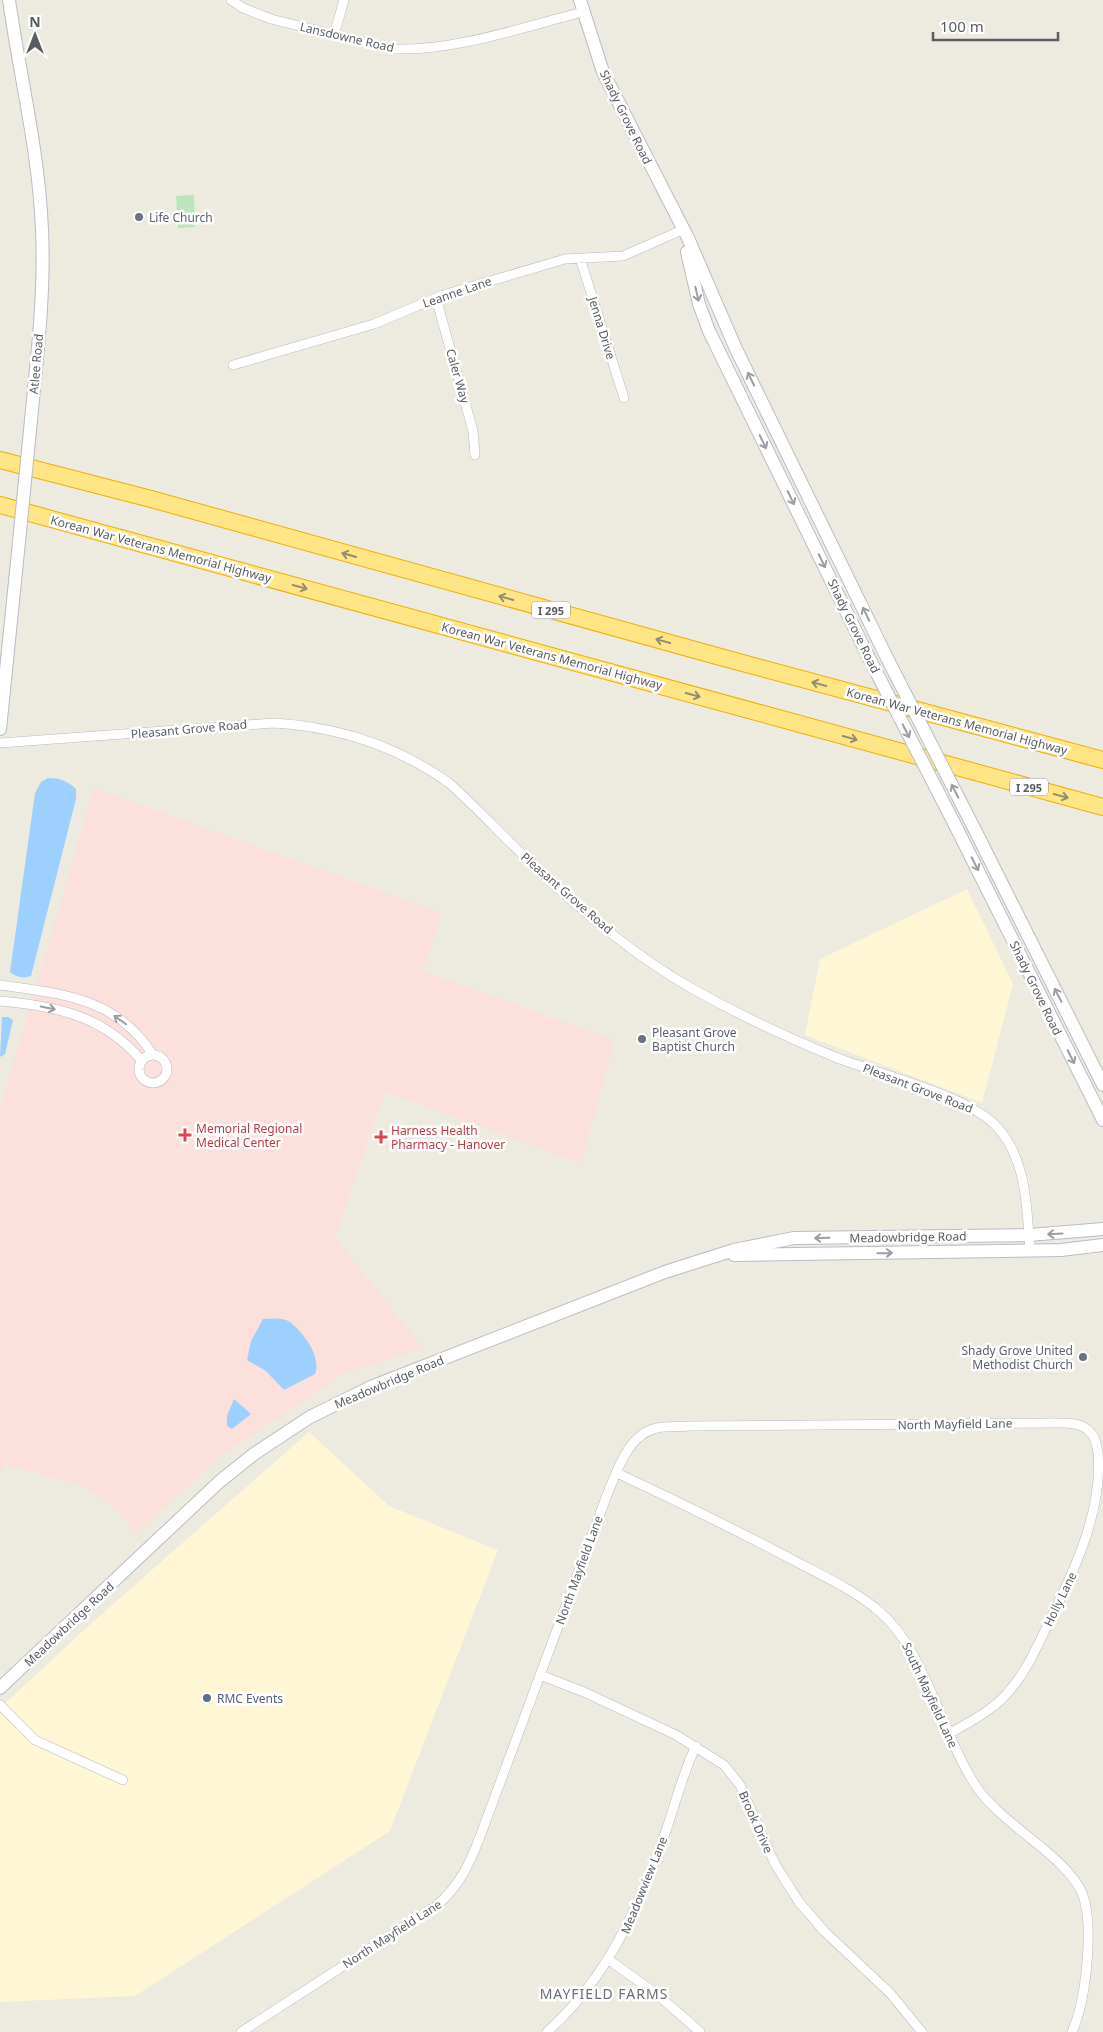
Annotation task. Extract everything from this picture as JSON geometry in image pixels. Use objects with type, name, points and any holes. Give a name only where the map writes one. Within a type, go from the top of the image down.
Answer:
[{"type":"highway","name":"Korean War Veterans Memorial Highway","points":[[0,460],[151,499],[724,658],[1103,760]]},
{"type":"highway","name":"Korean War Veterans Memorial Highway","points":[[0,505],[1100,807]]},
{"type":"main road","name":"Atlee Road","points":[[0,729],[42,294],[42,228],[37,173],[9,0]]},
{"type":"main road","name":"Shady Grove Road","points":[[582,6],[603,72],[712,291],[736,348],[887,658],[1103,1085]]},
{"type":"main road","name":"Shady Grove Road","points":[[682,230],[699,304],[710,331],[868,656],[1103,1120]]},
{"type":"main road","points":[[800,517],[816,510]]},
{"type":"main road","name":"Meadowbridge Road","points":[[0,1688],[219,1482],[254,1454],[298,1424],[373,1386],[656,1276],[714,1256],[762,1243],[794,1238],[1029,1236],[1103,1229]]},
{"type":"main road","name":"Meadowbridge Road","points":[[714,1256],[1030,1251],[1061,1250],[1103,1245]]},
{"type":"street","name":"Lansdowne Road","points":[[231,0],[259,15],[334,35],[393,48],[430,49],[461,43],[582,6]]},
{"type":"street","points":[[334,35],[344,0]]},
{"type":"street","name":"Leanne Lane","points":[[233,365],[374,324],[436,298],[565,259],[623,256],[682,230]]},
{"type":"street","name":"Jenna Drive","points":[[580,258],[624,398]]},
{"type":"street","name":"Caler Way","points":[[436,298],[473,431],[475,455]]},
{"type":"street","name":"Pleasant Grove Road","points":[[0,743],[274,723],[305,725],[346,732],[390,748],[432,771],[449,784],[560,890],[641,954],[690,987],[769,1028],[836,1057],[968,1106],[989,1120],[1006,1138],[1018,1162],[1030,1251]]},
{"type":"street","points":[[0,985],[58,994],[94,1004],[129,1026],[140,1036],[152,1055],[161,1058],[166,1065],[166,1074],[160,1081],[151,1082],[144,1078],[140,1070],[142,1061],[152,1055]]},
{"type":"street","points":[[0,1001],[42,1006],[97,1023],[118,1036],[142,1061]]},
{"type":"street","name":"North Mayfield Lane","points":[[241,2032],[436,1906],[456,1887],[467,1868],[481,1834],[617,1473],[634,1442],[645,1433],[658,1428],[1054,1423],[1074,1423],[1089,1430]]},
{"type":"street","name":"Holly Lane","points":[[949,1734],[991,1708],[1011,1690],[1030,1660],[1078,1563],[1089,1532],[1099,1490],[1099,1456],[1095,1438],[1089,1430]]},
{"type":"street","name":"South Mayfield Lane","points":[[617,1473],[814,1571],[880,1612],[892,1623],[910,1649],[968,1773],[991,1806],[1063,1868],[1076,1882],[1083,1896],[1088,1924],[1085,1971],[1081,2006],[1072,2032]]},
{"type":"street","name":"Brook Drive","points":[[540,1675],[584,1692],[696,1746],[724,1765],[740,1785],[775,1864],[799,1902],[824,1931],[890,1993],[922,2032]]},
{"type":"street","points":[[0,1706],[35,1740],[123,1780]]},
{"type":"street","name":"Meadowview Lane","points":[[547,2032],[574,2006],[609,1960],[639,1900],[696,1746]]},
{"type":"street","points":[[609,1960],[658,1995],[700,2032]]},
{"type":"shaded area","name":"Memorial Regional Medical Center","points":[[94,788],[442,913],[423,971],[615,1040],[581,1163],[385,1092],[335,1238],[423,1348],[345,1373],[226,1452],[136,1533],[109,1503],[81,1485],[4,1464],[0,1477],[0,1108]]},
{"type":"shaded area","points":[[967,889],[1013,984],[982,1103],[805,1035],[820,959]]},
{"type":"shaded area","points":[[309,1432],[389,1506],[498,1550],[390,1831],[135,1996],[0,2002],[0,1708],[95,1620]]},
{"type":"green space","points":[[194,195],[195,227],[178,228],[176,196]]},
{"type":"water","points":[[48,778],[63,780],[73,786],[76,789],[76,799],[31,976],[22,977],[10,972],[35,793],[41,782]]},
{"type":"water","points":[[2,1017],[8,1017],[13,1020],[5,1054],[0,1057]]},
{"type":"water","points":[[263,1319],[287,1320],[300,1332],[314,1353],[316,1360],[315,1374],[284,1390],[266,1371],[247,1360],[251,1341]]},
{"type":"water","points":[[234,1399],[251,1414],[232,1429],[227,1426],[227,1416]]},
{"type":"place","name":"Life Church","points":[[139,217]]},
{"type":"place","name":"Pleasant Grove Baptist Church","points":[[642,1039]]},
{"type":"place","name":"Memorial Regional Medical Center","points":[[185,1135]]},
{"type":"place","name":"Harness Health Pharmacy - Hanover","points":[[381,1137]]},
{"type":"place","name":"Shady Grove United Methodist Church","points":[[1083,1357]]},
{"type":"place","name":"RMC Events","points":[[207,1698]]},
{"type":"district","name":"MAYFIELD FARMS","points":[[604,1993]]}]
